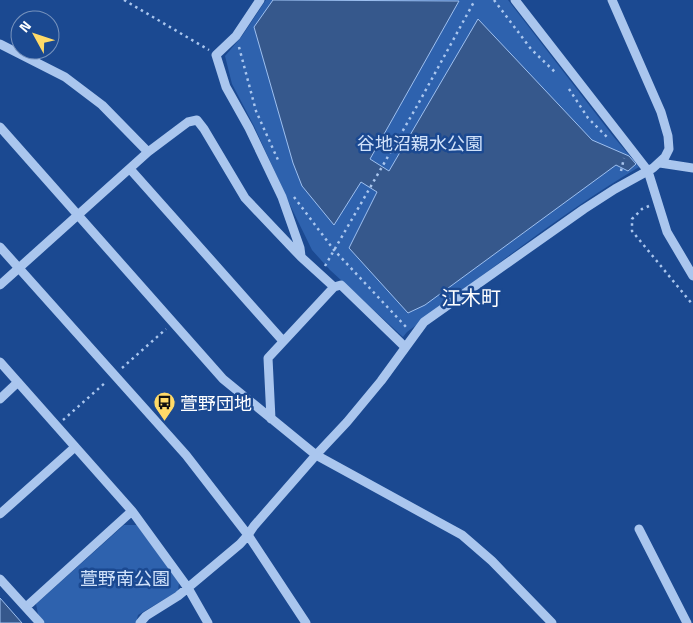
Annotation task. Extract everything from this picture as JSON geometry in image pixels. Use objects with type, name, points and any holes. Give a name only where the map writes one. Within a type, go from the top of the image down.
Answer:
[{"type":"street","points":[[260,0],[236,36],[216,54],[226,87],[249,128],[282,197],[300,248],[301,257]]},
{"type":"street","points":[[515,0],[648,171],[667,232],[693,276]]},
{"type":"street","points":[[140,623],[146,616],[188,588],[240,544],[253,526],[316,454],[353,415],[381,381],[424,322],[584,209],[615,188],[648,171],[665,157],[669,149],[668,136],[661,112],[612,0]]},
{"type":"street","points":[[0,44],[65,77],[102,106],[148,152]]},
{"type":"street","points":[[0,285],[148,152],[188,122],[197,120],[245,198],[301,257],[334,287]]},
{"type":"street","points":[[0,127],[223,379],[316,454],[462,535],[492,562],[552,623]]},
{"type":"street","points":[[660,163],[693,168]]},
{"type":"street","points":[[130,169],[283,342]]},
{"type":"street","points":[[0,247],[186,455],[248,535],[306,623]]},
{"type":"street","points":[[271,419],[268,358],[334,287],[341,284],[405,347]]},
{"type":"street","points":[[0,362],[132,511],[188,588],[208,623]]},
{"type":"street","points":[[0,399],[18,382]]},
{"type":"street","points":[[0,514],[76,447]]},
{"type":"street","points":[[26,607],[132,511]]},
{"type":"street","points":[[639,529],[687,623]]},
{"type":"street","points":[[0,579],[40,623]]},
{"type":"path","points":[[124,0],[216,54]]},
{"type":"path","points":[[320,274],[476,0]]},
{"type":"path","points":[[494,0],[531,49],[561,76]]},
{"type":"path","points":[[236,36],[256,111],[279,162]]},
{"type":"path","points":[[566,85],[588,118],[612,141]]},
{"type":"path","points":[[621,171],[626,151]]},
{"type":"path","points":[[294,197],[334,250],[407,328]]},
{"type":"path","points":[[657,202],[642,208],[632,219],[632,231],[693,305]]},
{"type":"path","points":[[122,368],[173,323]]},
{"type":"path","points":[[57,426],[109,380]]},
{"type":"green space","name":"谷地沼親水公園","points":[[266,0],[508,0],[639,167],[579,205],[492,268],[407,332],[403,337],[330,270],[312,250],[254,126],[232,84],[225,56],[242,36]]},
{"type":"green space","name":"萱野南公園","points":[[124,525],[137,525],[179,583],[178,591],[138,615],[136,623],[45,623],[38,614],[36,604]]},
{"type":"shaded area","name":"谷地沼親水公園","points":[[273,0],[459,1],[370,159],[389,171],[478,19],[592,140],[629,156],[636,164],[628,171],[616,165],[425,305],[408,313],[349,248],[377,192],[361,182],[334,225],[302,186],[293,163],[254,27]]},
{"type":"shaded area","points":[[0,598],[22,623],[0,623]]},
{"type":"place","name":"萱野団地","points":[[164,422]]},
{"type":"district","name":"江木町","points":[[471,297]]}]
